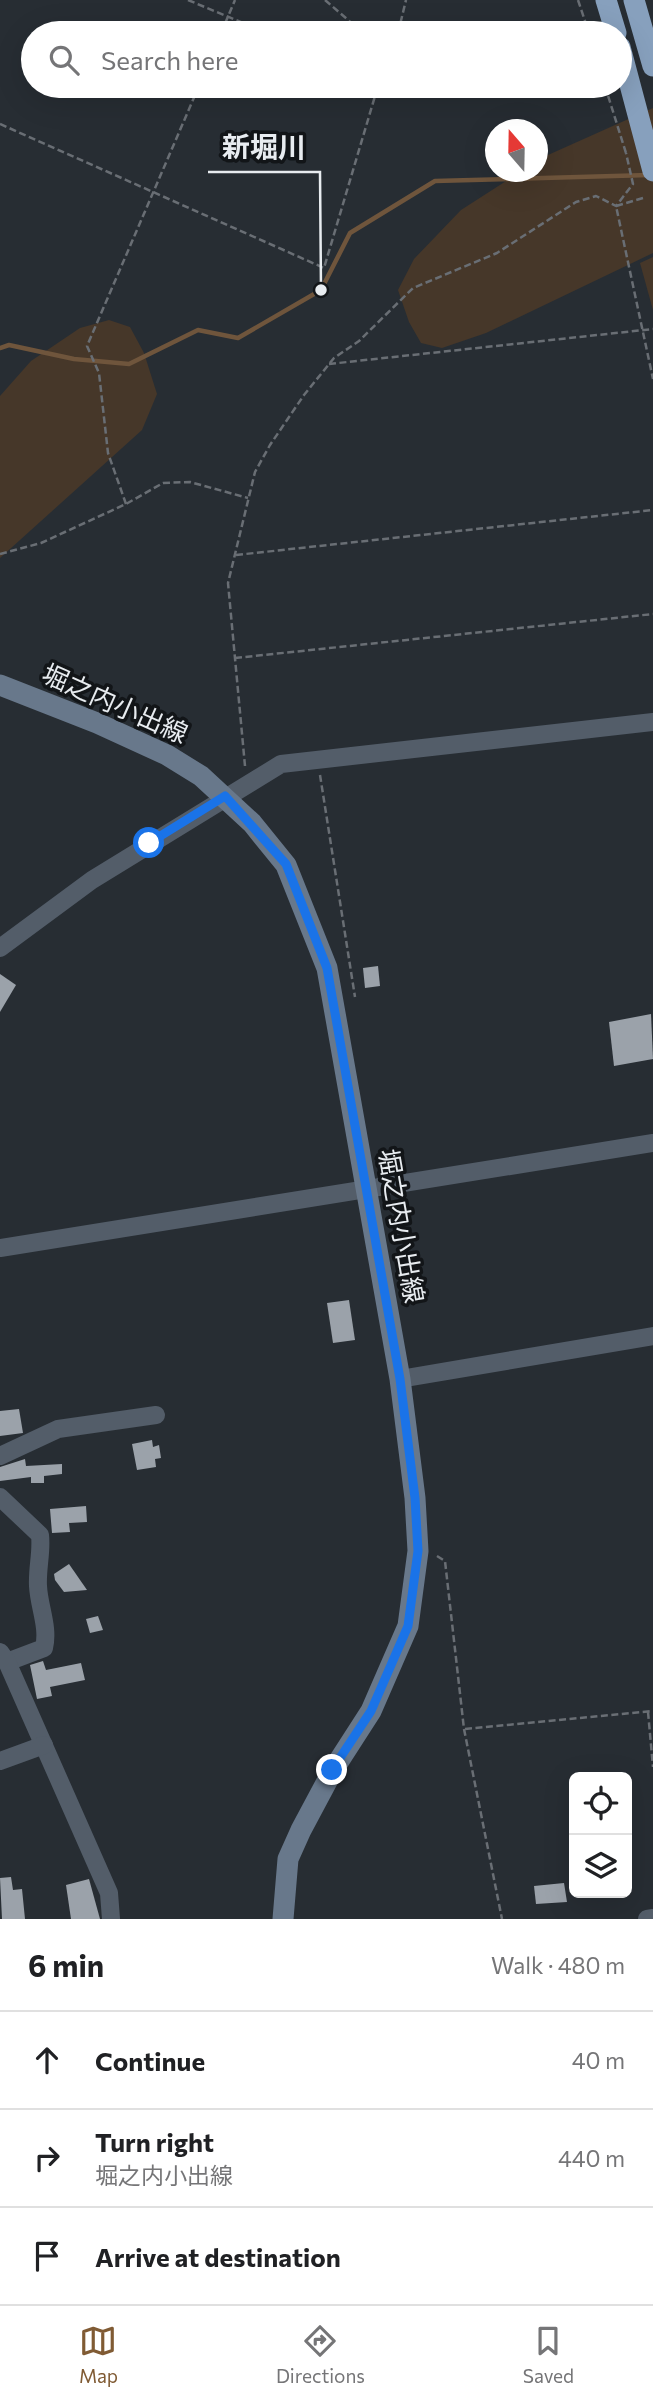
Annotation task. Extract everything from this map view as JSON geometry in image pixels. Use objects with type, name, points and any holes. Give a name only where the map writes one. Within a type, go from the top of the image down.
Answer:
[{"type":"highway","points":[[606,0],[612,21]]},
{"type":"highway","points":[[634,0],[653,66]]},
{"type":"highway","points":[[632,92],[653,171]]},
{"type":"main road","name":"堀之内小出線","points":[[0,685],[167,755],[201,776],[225,796],[286,864],[327,968],[400,1379],[417,1541],[408,1626],[371,1711],[313,1803],[292,1849],[288,1859],[283,1919]]},
{"type":"street","points":[[0,948],[92,880],[281,764],[653,722]]},
{"type":"street","points":[[0,1248],[653,1143]]},
{"type":"street","points":[[400,1379],[653,1336]]},
{"type":"street","points":[[0,1456],[58,1429],[156,1415]]},
{"type":"street","points":[[0,1497],[40,1535],[42,1553],[38,1586],[47,1636],[44,1648],[4,1657],[109,1893],[111,1919]]},
{"type":"street","points":[[0,1761],[44,1745]]},
{"type":"street","points":[[647,1919],[653,1918]]},
{"type":"path","points":[[188,0],[238,21]]},
{"type":"path","points":[[226,21],[235,0]]},
{"type":"path","points":[[325,0],[352,21]]},
{"type":"path","points":[[401,21],[405,0]]},
{"type":"path","points":[[578,0],[585,21]]},
{"type":"path","points":[[126,504],[108,453],[99,373],[88,346],[193,98]]},
{"type":"path","points":[[0,124],[324,268],[374,98]]},
{"type":"path","points":[[626,153],[633,184],[616,206],[653,379]]},
{"type":"path","points":[[247,783],[228,583],[255,472],[270,445],[329,364],[414,288],[497,253],[576,202],[596,196],[616,206],[643,198]]},
{"type":"path","points":[[329,364],[653,329]]},
{"type":"path","points":[[0,554],[41,543],[126,504],[163,483],[190,482],[248,497]]},
{"type":"path","points":[[236,555],[653,510]]},
{"type":"path","points":[[235,658],[653,614]]},
{"type":"path","points":[[318,758],[355,997]]},
{"type":"path","points":[[417,1541],[445,1561],[464,1730],[502,1919]]},
{"type":"path","points":[[464,1730],[651,1711],[653,1767]]},
{"type":"shaded area","points":[[653,108],[653,253],[486,333],[442,348],[421,343],[409,322],[398,290],[414,259],[461,210],[504,182],[548,182],[548,155]]},
{"type":"shaded area","points":[[653,257],[653,310],[640,263]]},
{"type":"shaded area","points":[[109,320],[130,327],[144,353],[157,394],[142,430],[0,558],[0,396],[31,361],[80,328]]},
{"type":"building","points":[[378,966],[380,986],[365,988],[363,968]]},
{"type":"building","points":[[0,974],[16,985],[0,1012]]},
{"type":"building","points":[[651,1014],[653,1059],[614,1066],[609,1022]]},
{"type":"building","points":[[349,1300],[355,1340],[333,1343],[327,1303]]},
{"type":"building","points":[[19,1409],[23,1433],[0,1436],[0,1411]]},
{"type":"building","points":[[152,1440],[153,1447],[159,1445],[161,1458],[155,1459],[156,1467],[137,1470],[132,1444]]},
{"type":"building","points":[[25,1459],[26,1466],[62,1464],[62,1474],[44,1476],[44,1483],[31,1483],[31,1477],[0,1481],[0,1467]]},
{"type":"building","points":[[86,1506],[87,1522],[69,1523],[70,1532],[52,1533],[50,1509]]},
{"type":"building","points":[[69,1564],[87,1590],[64,1592],[55,1580],[54,1574]]},
{"type":"building","points":[[98,1616],[103,1630],[90,1633],[86,1619]]},
{"type":"building","points":[[43,1661],[46,1670],[81,1663],[85,1680],[50,1687],[52,1696],[37,1699],[30,1665]]},
{"type":"building","points":[[11,1877],[13,1890],[22,1889],[25,1919],[2,1919],[0,1878]]},
{"type":"building","points":[[89,1879],[100,1919],[71,1919],[66,1885]]},
{"type":"building","points":[[564,1883],[567,1902],[536,1904],[534,1886]]},
{"type":"waterway","points":[[0,348],[9,345],[74,359],[129,364],[198,330],[238,338],[321,290],[350,233],[435,181],[649,175]]},
{"type":"place","name":"新堀川","points":[[321,290]]},
{"type":"route","points":[[149,843],[225,796],[263,835],[286,864],[327,968],[400,1379],[415,1498],[418,1551],[408,1626],[371,1711],[332,1770]]}]
